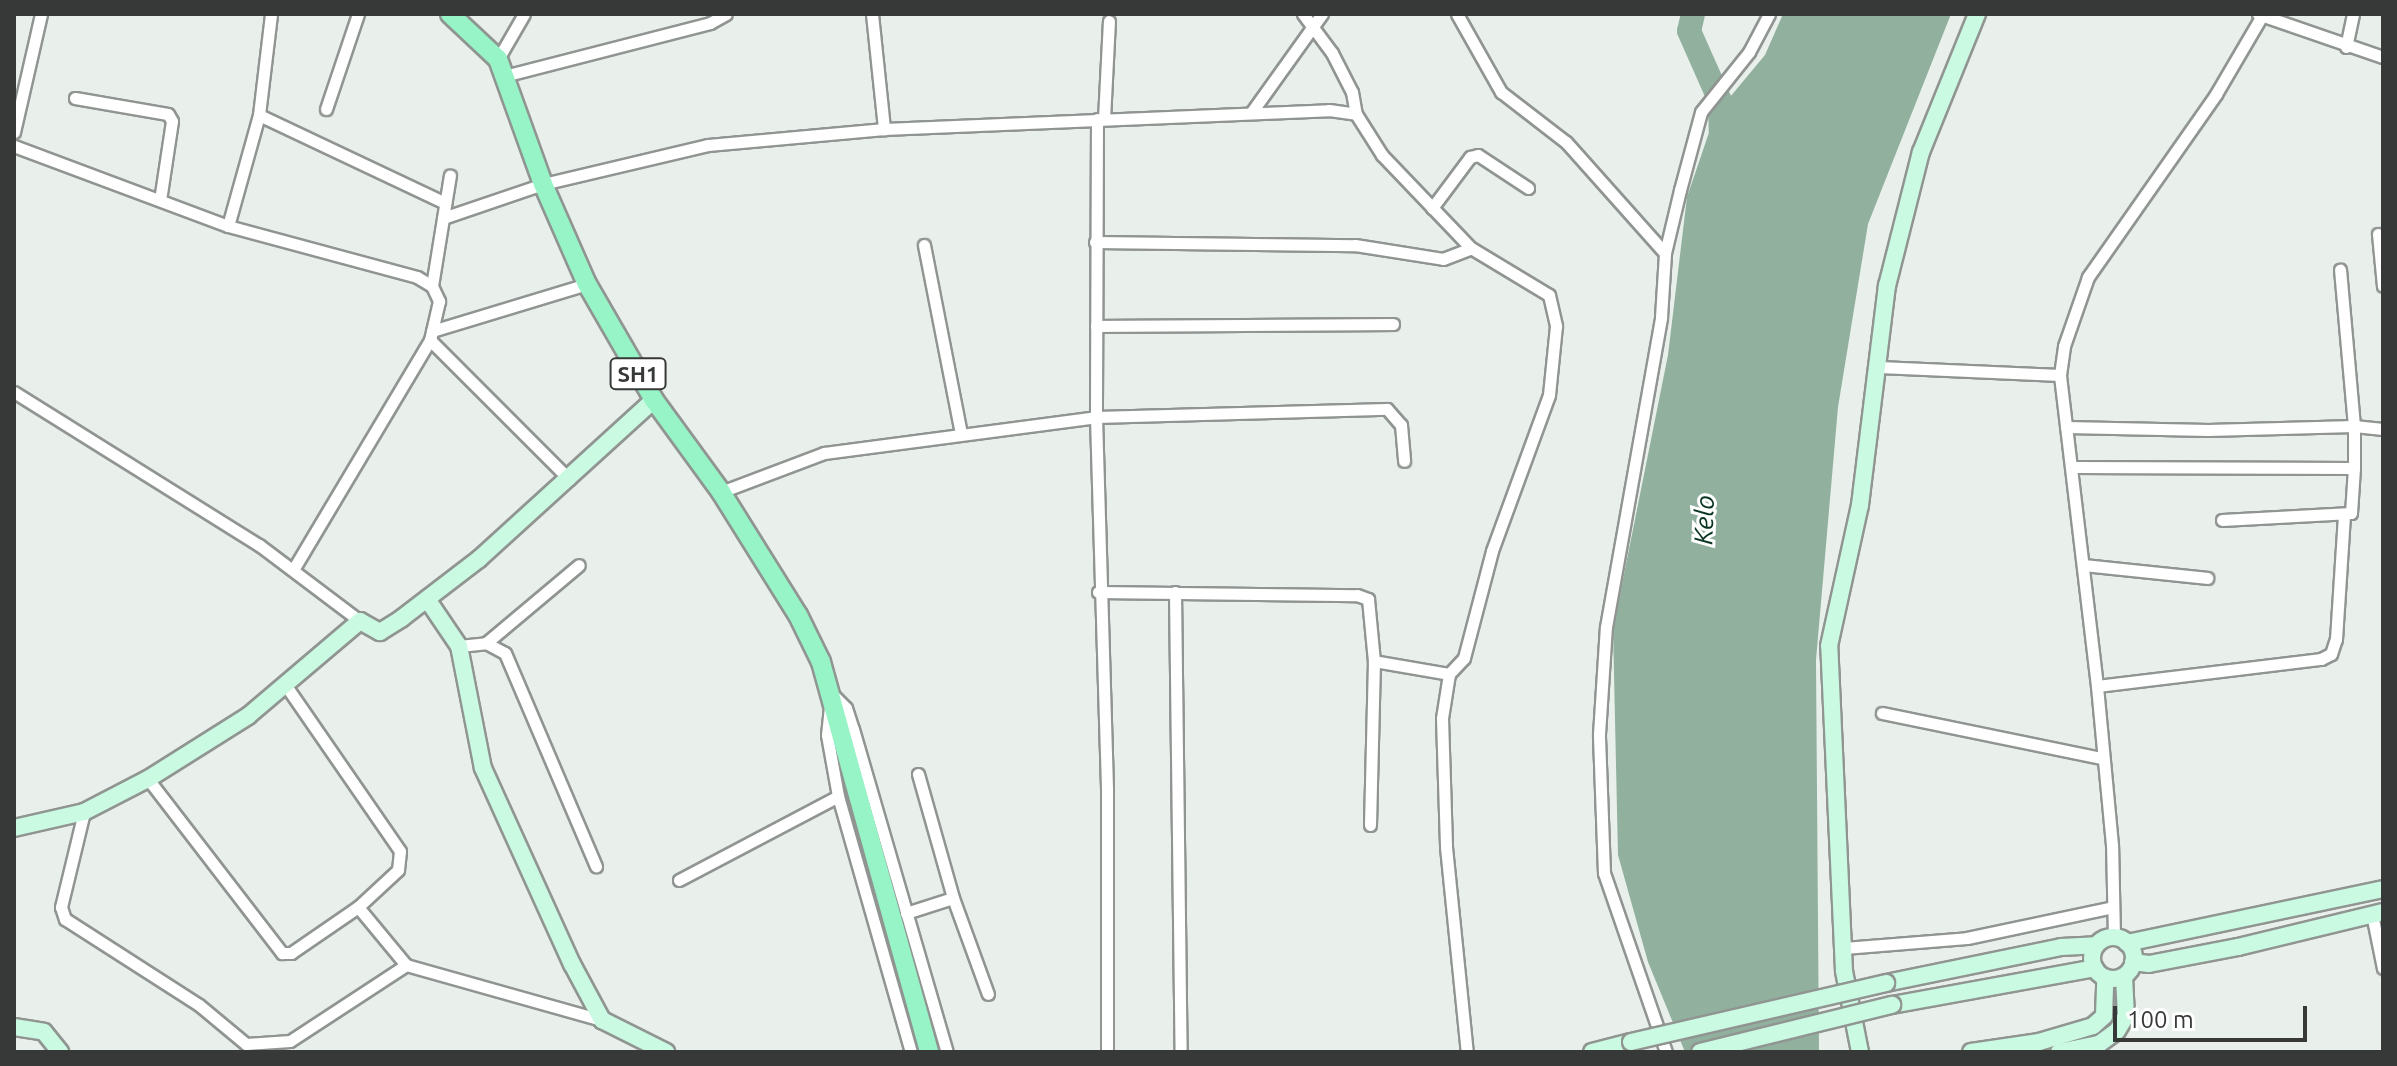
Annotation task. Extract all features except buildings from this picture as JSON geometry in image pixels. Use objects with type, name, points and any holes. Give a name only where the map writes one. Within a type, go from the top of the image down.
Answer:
[{"type":"main road","name":"SH1","points":[[450,14],[501,67],[543,184],[587,284],[654,400],[721,492],[798,615],[833,695],[929,1052]]},
{"type":"street","points":[[14,132],[41,14]]},
{"type":"street","points":[[228,226],[259,115],[271,14]]},
{"type":"street","points":[[326,109],[358,14]]},
{"type":"street","points":[[501,67],[524,14]]},
{"type":"street","points":[[501,67],[710,23],[726,14]]},
{"type":"street","points":[[872,14],[884,129]]},
{"type":"street","points":[[1303,14],[1352,92],[1356,114],[1382,155],[1471,248],[1549,295],[1556,360],[1549,395],[1492,551],[1470,642],[1464,658],[1449,674],[1442,718],[1446,847],[1467,1052]]},
{"type":"street","points":[[1251,113],[1322,14]]},
{"type":"street","points":[[1457,14],[1501,92],[1566,142],[1665,253]]},
{"type":"street","points":[[1666,1052],[1604,873],[1599,734],[1606,627],[1658,331],[1665,253],[1701,112],[1749,52],[1769,14]]},
{"type":"street","points":[[1860,1052],[1844,948],[1829,646],[1860,505],[1887,286],[1921,152],[1977,14]]},
{"type":"street","points":[[2346,47],[2353,14]]},
{"type":"street","points":[[2059,1052],[2099,1044],[2117,1031],[2126,1016],[2129,969],[2113,907],[2097,686],[2060,375],[2075,302],[2088,277],[2216,94],[2261,15],[2346,47],[2383,57]]},
{"type":"street","points":[[1107,1052],[1107,789],[1098,592],[1095,242],[1109,21]]},
{"type":"street","points":[[75,98],[168,114],[172,121],[160,200]]},
{"type":"street","points":[[443,218],[543,184],[708,145],[884,129],[1251,113],[1356,114]]},
{"type":"street","points":[[259,115],[445,203]]},
{"type":"street","points":[[14,146],[228,226],[417,277],[432,286],[439,301],[431,336],[294,568]]},
{"type":"street","points":[[1432,208],[1470,157],[1478,155],[1528,188]]},
{"type":"street","points":[[432,286],[450,175]]},
{"type":"street","points":[[2378,234],[2383,286]]},
{"type":"street","points":[[1095,242],[1355,245],[1443,259],[1471,248]]},
{"type":"street","points":[[924,245],[961,434]]},
{"type":"street","points":[[2222,520],[2344,515],[2354,507],[2354,426],[2340,270]]},
{"type":"street","points":[[431,336],[587,284]]},
{"type":"street","points":[[1096,326],[1393,324]]},
{"type":"street","points":[[431,336],[569,479]]},
{"type":"street","points":[[1879,367],[2060,375]]},
{"type":"street","points":[[14,392],[294,568],[360,621],[380,632],[427,599],[569,479],[654,400]]},
{"type":"street","points":[[721,492],[824,453],[1096,417],[1387,409],[1401,425],[1404,461]]},
{"type":"street","points":[[2066,427],[2354,426],[2383,429]]},
{"type":"street","points":[[2073,467],[2354,468]]},
{"type":"street","points":[[2097,686],[2321,659],[2331,654],[2336,639],[2344,515]]},
{"type":"street","points":[[459,646],[486,643],[579,565]]},
{"type":"street","points":[[2084,565],[2207,578]]},
{"type":"street","points":[[1098,592],[1363,595],[1368,599],[1374,661],[1370,825]]},
{"type":"street","points":[[1175,592],[1181,1052]]},
{"type":"street","points":[[427,599],[459,646],[472,733],[483,768],[602,1020]]},
{"type":"street","points":[[14,828],[84,812],[148,779],[248,716],[360,621]]},
{"type":"street","points":[[486,643],[505,653],[596,866]]},
{"type":"street","points":[[1374,661],[1449,674]]},
{"type":"street","points":[[148,779],[282,953],[291,953],[358,907],[398,870],[400,851],[284,683]]},
{"type":"street","points":[[833,695],[827,735],[838,796],[911,1052]]},
{"type":"street","points":[[833,695],[846,708],[853,729],[947,1052]]},
{"type":"street","points":[[1882,713],[2102,758]]},
{"type":"street","points":[[918,774],[953,898],[988,994]]},
{"type":"street","points":[[679,880],[838,796]]},
{"type":"street","points":[[84,812],[61,907],[65,919],[199,1005],[246,1044],[290,1041],[406,965]]},
{"type":"street","points":[[1592,1052],[1886,983],[2061,947],[2096,945],[2383,889]]},
{"type":"street","points":[[906,913],[953,898]]},
{"type":"street","points":[[358,907],[406,965],[602,1020],[667,1052]]},
{"type":"street","points":[[1844,948],[1967,938],[2113,907]]},
{"type":"street","points":[[1700,1052],[1892,1005],[2129,969],[2238,947],[2378,913],[2383,968]]},
{"type":"street","points":[[1971,1052],[2039,1042],[2093,1026],[2104,1016],[2096,945]]},
{"type":"street","points":[[14,1027],[44,1032],[60,1052]]},
{"type":"water","name":"Kelo","points":[[1783,14],[1951,14],[1868,224],[1838,407],[1816,660],[1819,1052],[1685,1052],[1648,962],[1618,855],[1613,629],[1668,355],[1687,197],[1715,115],[1765,55]]},
{"type":"waterway","points":[[1693,14],[1689,31],[1720,101],[1721,141]]}]
